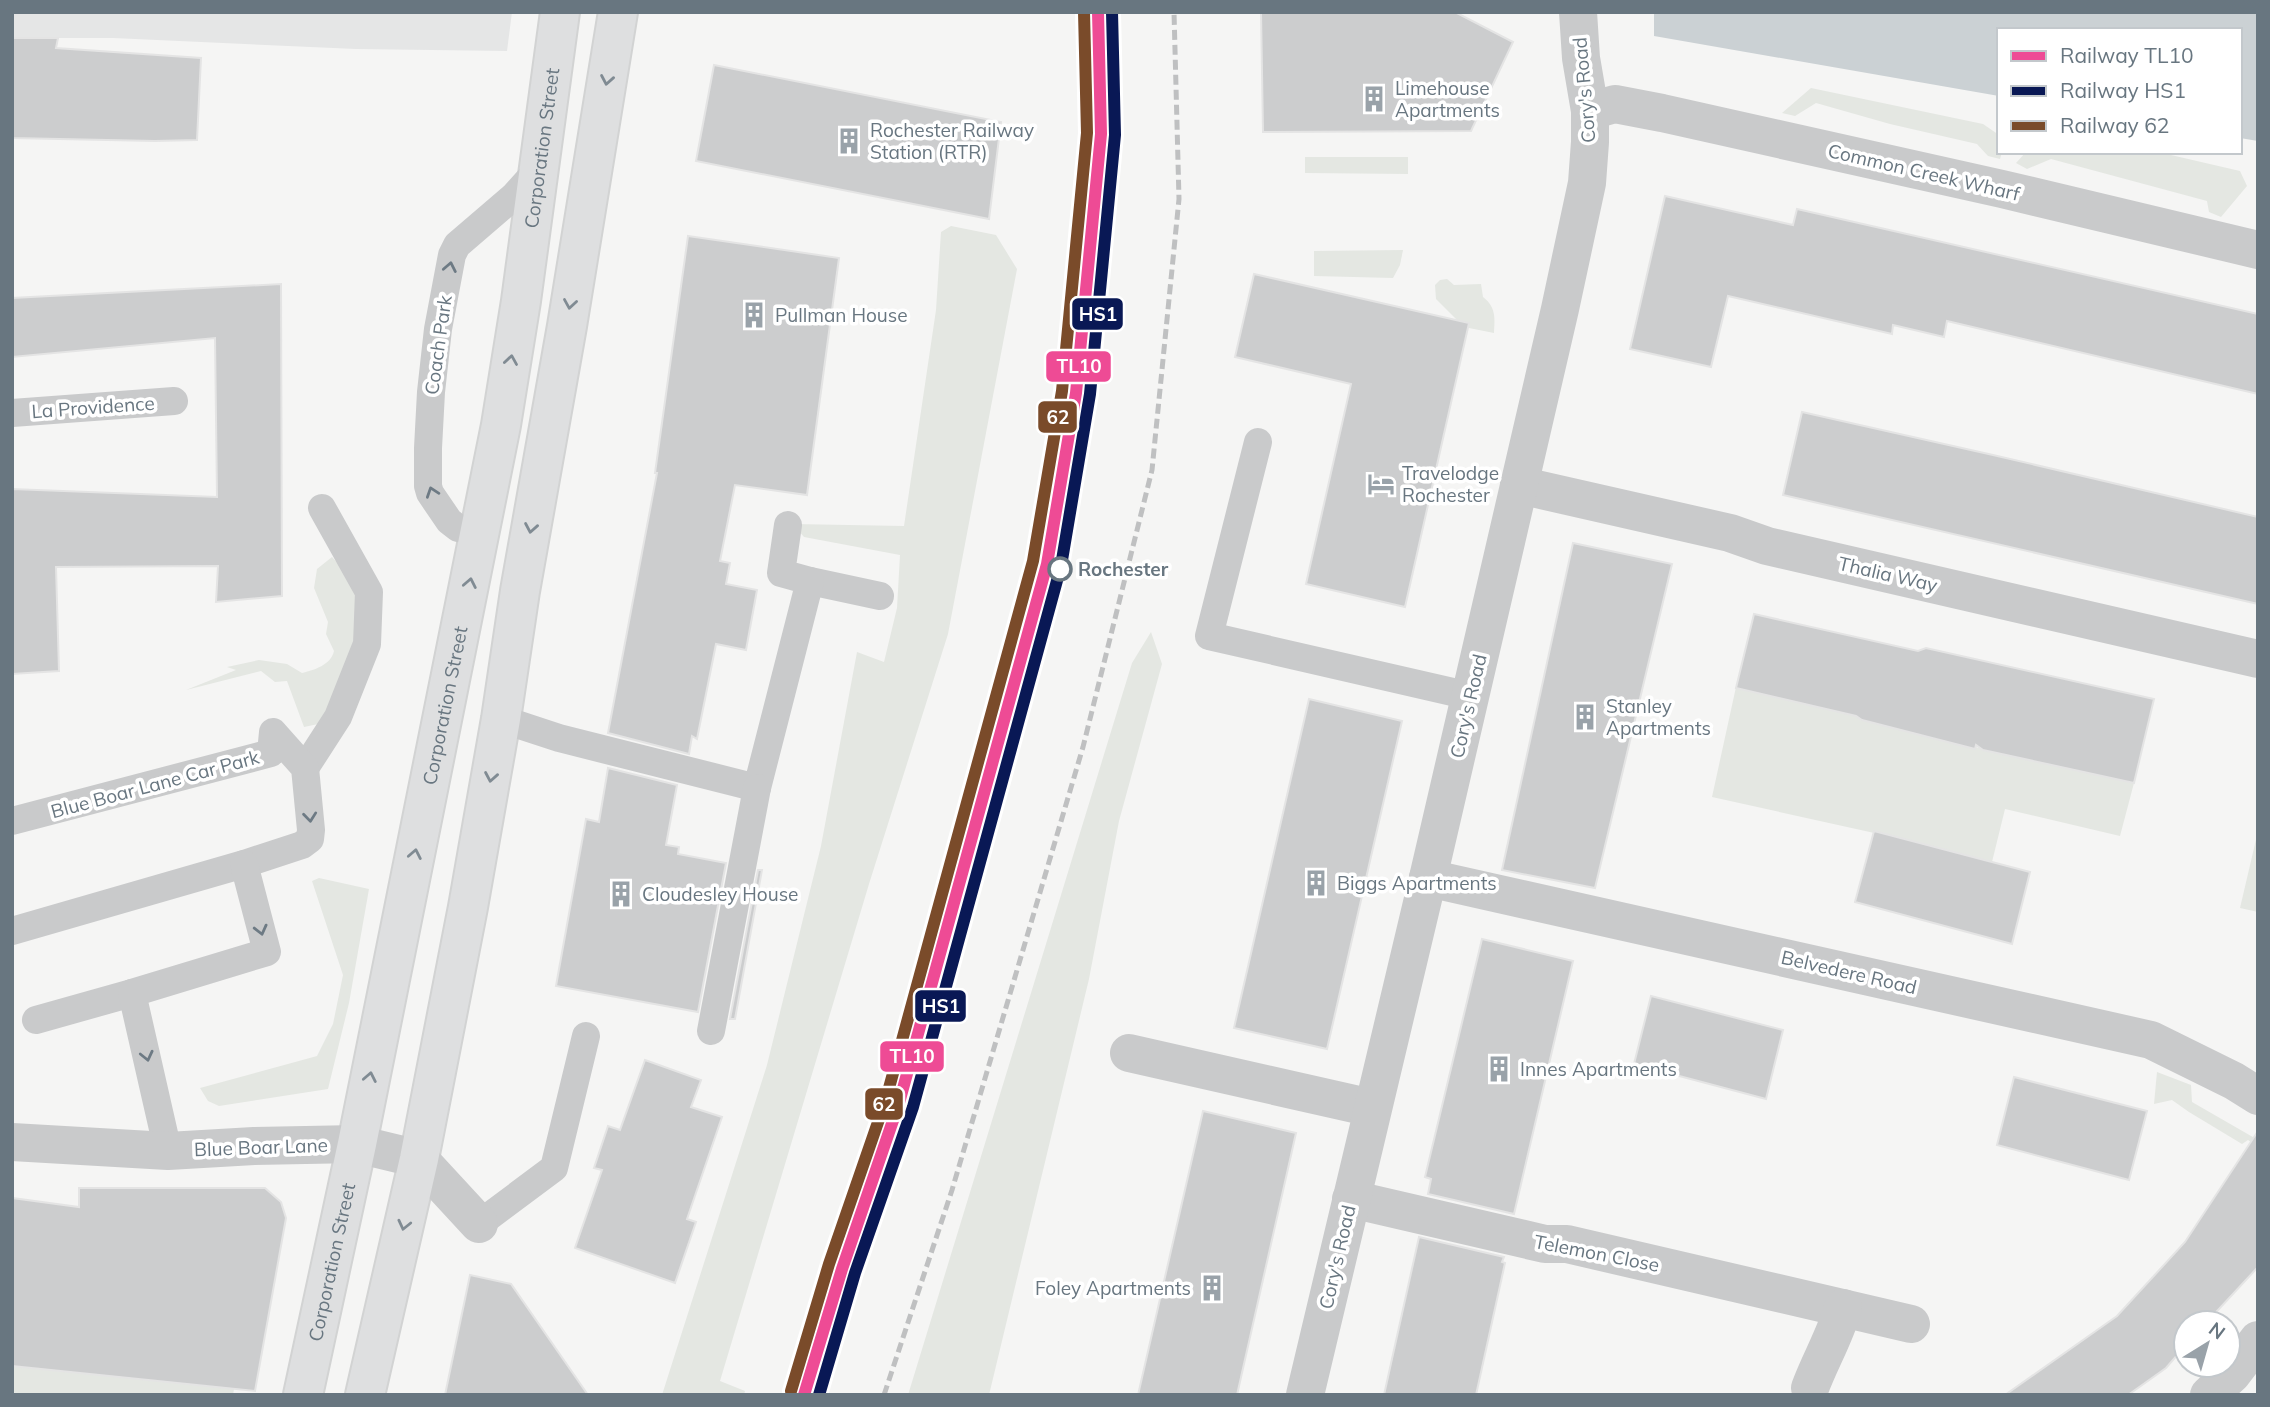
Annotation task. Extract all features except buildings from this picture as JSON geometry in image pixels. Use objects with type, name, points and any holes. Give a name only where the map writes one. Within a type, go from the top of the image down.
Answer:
[{"type":"main road","name":"Corporation Street","points":[[303,1395],[357,1144],[501,425],[560,12]]},
{"type":"main road","points":[[365,1395],[419,1158],[468,907],[618,12]]},
{"type":"street","name":"Cory's Road","points":[[1305,1395],[1428,878],[1587,183],[1590,111],[1581,58],[1578,12]]},
{"type":"street","name":"Common Creek Wharf","points":[[1590,111],[1615,104],[1662,113],[1989,186],[2258,250]]},
{"type":"street","name":"Thalia Way","points":[[1519,485],[1730,533],[1767,546],[2258,659]]},
{"type":"street","name":"Belvedere Road","points":[[1428,878],[2151,1040],[2258,1096]]},
{"type":"street","points":[[1129,1053],[1372,1108]]},
{"type":"street","name":"Blue Boar Lane","points":[[12,1142],[168,1151],[357,1144],[419,1158]]},
{"type":"street","points":[[419,1158],[479,1224]]},
{"type":"street","name":"Telemon Close","points":[[1350,1199],[1545,1244],[1567,1244],[1911,1324]]},
{"type":"street","points":[[1810,1388],[1836,1332],[1843,1308]]},
{"type":"street","points":[[2209,1395],[2232,1374],[2258,1340]]},
{"type":"lane","name":"Coach Park","points":[[480,532],[458,528],[449,522],[429,489],[428,432],[438,329],[452,255],[457,246],[513,197],[540,166]]},
{"type":"lane","name":"La Providence","points":[[12,412],[174,401]]},
{"type":"lane","points":[[1258,442],[1209,636],[1470,696]]},
{"type":"lane","points":[[12,931],[244,864],[302,845],[310,839],[304,768],[338,718],[367,644],[369,592],[322,508]]},
{"type":"lane","points":[[788,525],[781,573],[880,596]]},
{"type":"lane","points":[[711,1031],[757,788],[810,581]]},
{"type":"lane","points":[[501,719],[559,738],[757,788]]},
{"type":"lane","name":"Blue Boar Lane Car Park","points":[[12,821],[271,753],[273,732],[304,768]]},
{"type":"lane","points":[[36,1020],[267,952],[244,864]]},
{"type":"lane","points":[[132,993],[168,1151]]},
{"type":"lane","points":[[479,1224],[554,1168],[586,1036]]},
{"type":"shaded area","points":[[12,12],[512,12],[507,51],[356,49],[113,38],[12,38]]},
{"type":"shaded area","points":[[1654,12],[2258,12],[2258,141],[2242,138],[2242,28],[1997,28],[1997,96],[1654,36]]},
{"type":"shaded area","points":[[1811,88],[1983,124],[1997,134],[1997,154],[2001,154],[2000,159],[1988,156],[1977,144],[1816,103],[1795,116],[1782,113]]},
{"type":"shaded area","points":[[2024,154],[2167,154],[2240,171],[2247,186],[2221,217],[2209,212],[2207,201],[2051,159],[2027,169],[2016,163]]},
{"type":"shaded area","points":[[1305,157],[1408,157],[1408,174],[1305,173]]},
{"type":"shaded area","points":[[951,226],[996,235],[1017,269],[948,634],[869,884],[720,1381],[745,1391],[744,1395],[662,1395],[767,1065],[821,846],[857,652],[884,662],[897,608],[900,555],[804,537],[793,524],[904,526],[936,310],[941,232]]},
{"type":"shaded area","points":[[1403,250],[1400,265],[1393,278],[1314,276],[1314,251]]},
{"type":"shaded area","points":[[1447,279],[1454,285],[1481,284],[1483,297],[1494,313],[1494,333],[1464,327],[1436,299],[1435,285],[1440,280]]},
{"type":"shaded area","points":[[332,557],[370,611],[323,723],[304,727],[287,681],[275,682],[261,671],[186,690],[236,670],[227,667],[259,660],[287,664],[302,673],[326,663],[334,651],[326,634],[328,622],[314,588],[317,569]]},
{"type":"shaded area","points":[[1151,632],[1162,664],[1119,821],[1089,979],[989,1395],[908,1395],[1132,663]]},
{"type":"shaded area","points":[[1736,687],[1899,725],[1944,740],[2134,783],[2120,836],[2005,809],[1992,862],[1712,797]]},
{"type":"shaded area","points":[[2258,831],[2258,912],[2240,908]]},
{"type":"shaded area","points":[[319,878],[369,889],[349,1003],[328,1089],[219,1106],[208,1101],[200,1088],[317,1056],[333,1024],[343,975],[312,881]]},
{"type":"shaded area","points":[[2157,1072],[2191,1085],[2192,1102],[2258,1140],[2258,1147],[2248,1140],[2242,1144],[2172,1100],[2154,1104]]},
{"type":"shaded area","points":[[12,1366],[234,1389],[233,1395],[12,1395]]},
{"type":"railway","points":[[884,1395],[952,1190],[1083,747],[1152,470],[1179,199],[1174,12]]},
{"type":"rail line","name":"62","points":[[791,1391],[829,1264],[886,1099],[1033,561],[1062,391],[1087,133],[1084,12]]},
{"type":"rail line","name":"TL10","points":[[804,1395],[842,1269],[899,1103],[1047,564],[1076,393],[1101,134],[1098,12]]},
{"type":"rail line","name":"HS1","points":[[819,1395],[855,1273],[913,1107],[1061,566],[1090,394],[1115,135],[1112,12]]},
{"type":"place","name":"Limehouse Apartments","points":[[1374,99]]},
{"type":"place","name":"Rochester Railway Station (RTR)","points":[[849,141]]},
{"type":"place","name":"Pullman House","points":[[754,315]]},
{"type":"place","name":"Travelodge Rochester","points":[[1381,484]]},
{"type":"place","name":"Rochester","points":[[1060,569]]},
{"type":"place","name":"Stanley Apartments","points":[[1585,717]]},
{"type":"place","name":"Biggs Apartments","points":[[1316,883]]},
{"type":"place","name":"Cloudesley House","points":[[621,894]]},
{"type":"place","name":"Innes Apartments","points":[[1499,1069]]},
{"type":"place","name":"Foley Apartments","points":[[1212,1288]]}]
